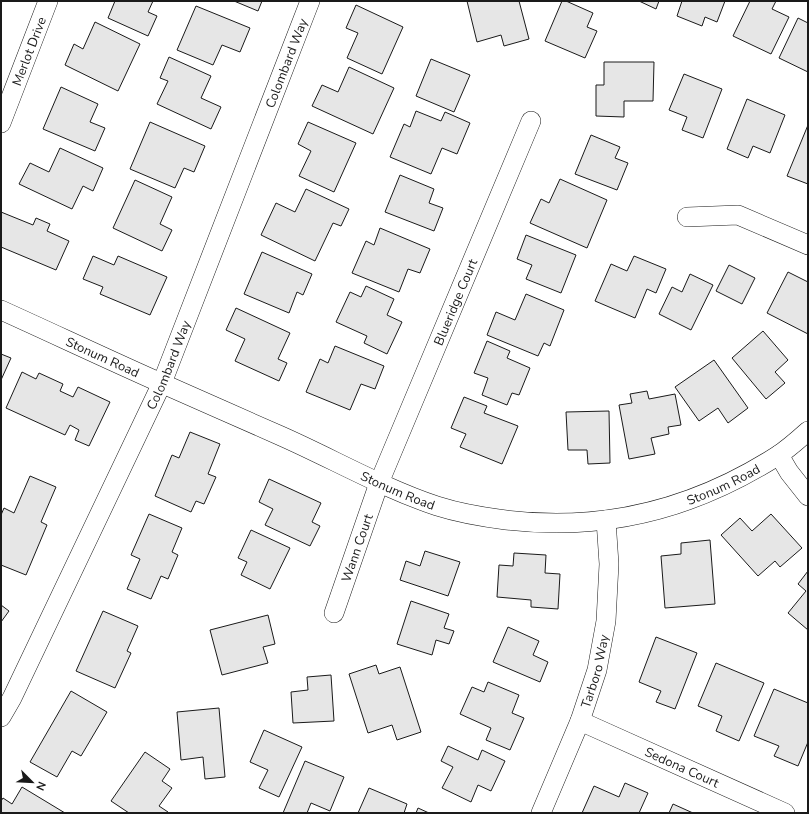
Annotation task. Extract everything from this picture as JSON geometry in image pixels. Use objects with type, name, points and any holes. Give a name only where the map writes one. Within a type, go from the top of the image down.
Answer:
[{"type":"street","name":"Merlot Drive","points":[[1,123],[48,1]]},
{"type":"street","name":"Colombard Way","points":[[1,717],[15,691],[162,383],[310,1]]},
{"type":"street","name":"Blueridge Court","points":[[379,483],[531,121]]},
{"type":"street","points":[[687,217],[738,214],[808,246]]},
{"type":"street","name":"Stonum Road","points":[[1,310],[284,437],[406,495],[479,517],[527,523],[569,524],[606,520],[652,512],[692,499],[730,483],[779,455],[808,432]]},
{"type":"street","points":[[779,455],[789,472],[808,496]]},
{"type":"street","name":"Wann Court","points":[[334,613],[379,483]]},
{"type":"street","name":"Tarboro Way","points":[[541,813],[580,721],[597,670],[606,621],[609,564],[606,520]]},
{"type":"street","name":"Sedona Court","points":[[580,721],[784,813]]},
{"type":"building","points":[[115,1],[153,1],[148,12],[157,16],[148,36],[108,18]]},
{"type":"building","points":[[234,1],[262,1],[258,11]]},
{"type":"building","points":[[467,1],[519,1],[529,39],[504,46],[501,35],[477,42]]},
{"type":"building","points":[[562,1],[566,1],[593,13],[587,27],[597,31],[585,58],[545,41]]},
{"type":"building","points":[[639,1],[659,1],[656,9]]},
{"type":"building","points":[[682,1],[725,1],[717,22],[705,17],[702,26],[677,16]]},
{"type":"building","points":[[750,1],[776,1],[772,9],[789,17],[771,54],[733,36]]},
{"type":"building","points":[[356,5],[403,27],[382,74],[347,58],[358,33],[346,28]]},
{"type":"building","points":[[196,6],[250,28],[240,52],[222,45],[213,65],[177,50]]},
{"type":"building","points":[[798,18],[808,23],[808,72],[779,58]]},
{"type":"building","points":[[95,22],[140,44],[118,91],[65,65],[74,44],[83,49]]},
{"type":"building","points":[[169,57],[211,76],[201,98],[221,107],[211,129],[157,104],[168,81],[160,78]]},
{"type":"building","points":[[431,59],[470,75],[454,112],[416,96]]},
{"type":"building","points":[[604,62],[654,62],[653,101],[624,101],[624,117],[596,116],[596,85],[604,85]]},
{"type":"building","points":[[349,67],[394,88],[373,134],[312,106],[322,85],[338,92]]},
{"type":"building","points":[[684,74],[722,89],[703,138],[682,130],[687,117],[669,110]]},
{"type":"building","points":[[61,87],[98,104],[90,122],[105,128],[95,151],[43,129]]},
{"type":"building","points":[[747,99],[785,115],[770,153],[753,146],[748,158],[727,149]]},
{"type":"building","points":[[416,111],[441,121],[445,112],[470,123],[457,154],[442,148],[431,174],[390,157],[404,124],[410,127]]},
{"type":"building","points":[[150,122],[205,146],[194,172],[184,168],[175,188],[130,169]]},
{"type":"building","points":[[308,122],[356,143],[334,192],[299,176],[311,151],[298,144]]},
{"type":"building","points":[[808,125],[808,184],[787,176]]},
{"type":"building","points":[[591,135],[620,147],[615,158],[628,163],[617,190],[575,174]]},
{"type":"building","points":[[60,148],[103,168],[93,191],[83,186],[72,209],[19,184],[30,163],[49,172]]},
{"type":"building","points":[[400,175],[434,189],[429,203],[443,208],[434,231],[385,212]]},
{"type":"building","points":[[560,179],[607,200],[587,248],[530,223],[541,199],[549,203]]},
{"type":"building","points":[[135,180],[172,197],[160,224],[172,230],[162,251],[113,228]]},
{"type":"building","points":[[306,189],[349,209],[341,226],[333,223],[315,261],[261,235],[276,203],[295,212]]},
{"type":"building","points":[[1,212],[33,225],[36,218],[50,224],[47,231],[69,241],[56,270],[1,247]]},
{"type":"building","points":[[380,228],[430,249],[420,273],[408,269],[399,292],[352,273],[366,241],[374,245]]},
{"type":"building","points":[[526,235],[576,255],[561,293],[526,279],[532,265],[517,259]]},
{"type":"building","points":[[262,252],[312,274],[303,295],[297,292],[289,313],[244,294]]},
{"type":"building","points":[[93,256],[114,265],[118,256],[167,277],[150,315],[100,294],[103,287],[83,279]]},
{"type":"building","points":[[634,256],[666,269],[656,293],[647,289],[635,318],[595,301],[611,264],[627,271]]},
{"type":"building","points":[[729,265],[755,278],[742,304],[716,291]]},
{"type":"building","points":[[788,272],[808,282],[808,334],[767,313]]},
{"type":"building","points":[[690,274],[713,285],[691,330],[659,314],[672,287],[682,292]]},
{"type":"building","points":[[366,286],[394,299],[387,315],[402,322],[387,354],[364,343],[367,336],[336,322],[350,292],[361,297]]},
{"type":"building","points":[[526,294],[564,310],[550,346],[544,343],[538,356],[487,335],[496,312],[515,320]]},
{"type":"building","points":[[236,308],[290,333],[278,359],[287,363],[279,381],[235,361],[245,339],[226,330]]},
{"type":"building","points":[[763,331],[788,360],[775,372],[785,383],[766,399],[732,358]]},
{"type":"building","points":[[487,341],[510,351],[507,358],[530,368],[519,395],[512,393],[507,405],[482,395],[488,378],[474,373]]},
{"type":"building","points":[[335,346],[384,366],[375,389],[361,384],[350,410],[306,392],[320,359],[328,363]]},
{"type":"building","points":[[1,354],[11,358],[1,380]]},
{"type":"building","points":[[714,360],[748,408],[728,423],[718,408],[699,421],[675,387]]},
{"type":"building","points":[[22,372],[36,379],[39,373],[63,384],[60,391],[73,397],[78,387],[110,402],[89,446],[75,440],[79,430],[70,425],[65,435],[6,408]]},
{"type":"building","points":[[647,391],[649,399],[675,394],[681,425],[668,427],[669,434],[651,438],[655,454],[629,459],[619,405],[632,403],[630,394]]},
{"type":"building","points":[[464,397],[487,406],[484,413],[518,426],[502,464],[460,447],[466,434],[451,428]]},
{"type":"building","points":[[609,411],[610,463],[588,464],[587,450],[568,450],[566,412]]},
{"type":"building","points":[[190,432],[220,444],[208,474],[216,477],[204,504],[196,501],[191,512],[155,496],[172,455],[179,458]]},
{"type":"building","points":[[30,476],[56,487],[41,522],[47,525],[26,575],[1,565],[1,515],[4,508],[14,513]]},
{"type":"building","points":[[269,479],[321,503],[312,522],[320,526],[310,546],[265,525],[273,509],[259,502]]},
{"type":"building","points":[[149,514],[182,528],[172,552],[178,555],[168,579],[161,576],[151,599],[127,589],[140,559],[131,555]]},
{"type":"building","points":[[771,514],[802,548],[780,567],[775,561],[758,576],[721,535],[740,518],[752,531]]},
{"type":"building","points":[[251,530],[290,548],[270,589],[241,575],[247,562],[238,558]]},
{"type":"building","points":[[710,540],[715,604],[665,608],[661,556],[681,554],[681,543]]},
{"type":"building","points":[[425,551],[460,562],[448,596],[400,580],[406,561],[420,566]]},
{"type":"building","points":[[514,553],[546,555],[545,573],[560,574],[558,609],[531,607],[531,600],[497,597],[499,565],[513,566]]},
{"type":"building","points":[[808,571],[808,630],[788,613],[806,591],[798,584]]},
{"type":"building","points":[[411,601],[449,614],[444,628],[454,631],[449,644],[436,640],[432,655],[397,644]]},
{"type":"building","points":[[1,605],[9,611],[1,622]]},
{"type":"building","points":[[103,611],[138,626],[127,651],[131,653],[115,688],[76,671]]},
{"type":"building","points":[[268,615],[275,644],[263,647],[268,663],[222,675],[210,630]]},
{"type":"building","points":[[508,627],[539,641],[533,655],[548,662],[540,682],[493,662]]},
{"type":"building","points":[[656,637],[697,653],[675,709],[656,702],[661,691],[639,682]]},
{"type":"building","points":[[716,663],[764,683],[739,741],[716,731],[722,716],[698,706]]},
{"type":"building","points":[[376,665],[379,674],[400,667],[421,732],[397,740],[392,725],[368,733],[349,674]]},
{"type":"building","points":[[331,675],[334,721],[293,723],[291,692],[308,690],[307,677]]},
{"type":"building","points":[[488,682],[519,695],[512,713],[524,718],[510,750],[486,740],[491,728],[460,714],[472,687],[484,692]]},
{"type":"building","points":[[774,689],[808,703],[808,742],[798,766],[774,756],[779,746],[754,736]]},
{"type":"building","points":[[71,691],[107,712],[81,756],[72,751],[57,777],[30,762]]},
{"type":"building","points":[[219,708],[225,777],[205,779],[203,757],[181,760],[177,712]]},
{"type":"building","points":[[264,730],[302,747],[279,797],[259,788],[268,770],[250,762]]},
{"type":"building","points":[[448,746],[478,760],[482,750],[505,761],[491,791],[478,785],[471,802],[442,788],[453,767],[441,761]]},
{"type":"building","points":[[145,752],[170,769],[162,781],[172,788],[159,806],[168,812],[167,813],[129,813],[111,801]]},
{"type":"building","points":[[305,761],[344,777],[330,811],[311,803],[307,813],[283,813]]},
{"type":"building","points":[[625,783],[648,793],[639,813],[582,813],[594,786],[619,797]]},
{"type":"building","points":[[22,787],[65,813],[1,813],[1,801],[3,798],[12,804]]},
{"type":"building","points":[[369,788],[407,804],[404,813],[358,813]]},
{"type":"building","points":[[673,804],[693,813],[669,813]]},
{"type":"building","points":[[418,808],[429,813],[416,813]]}]
